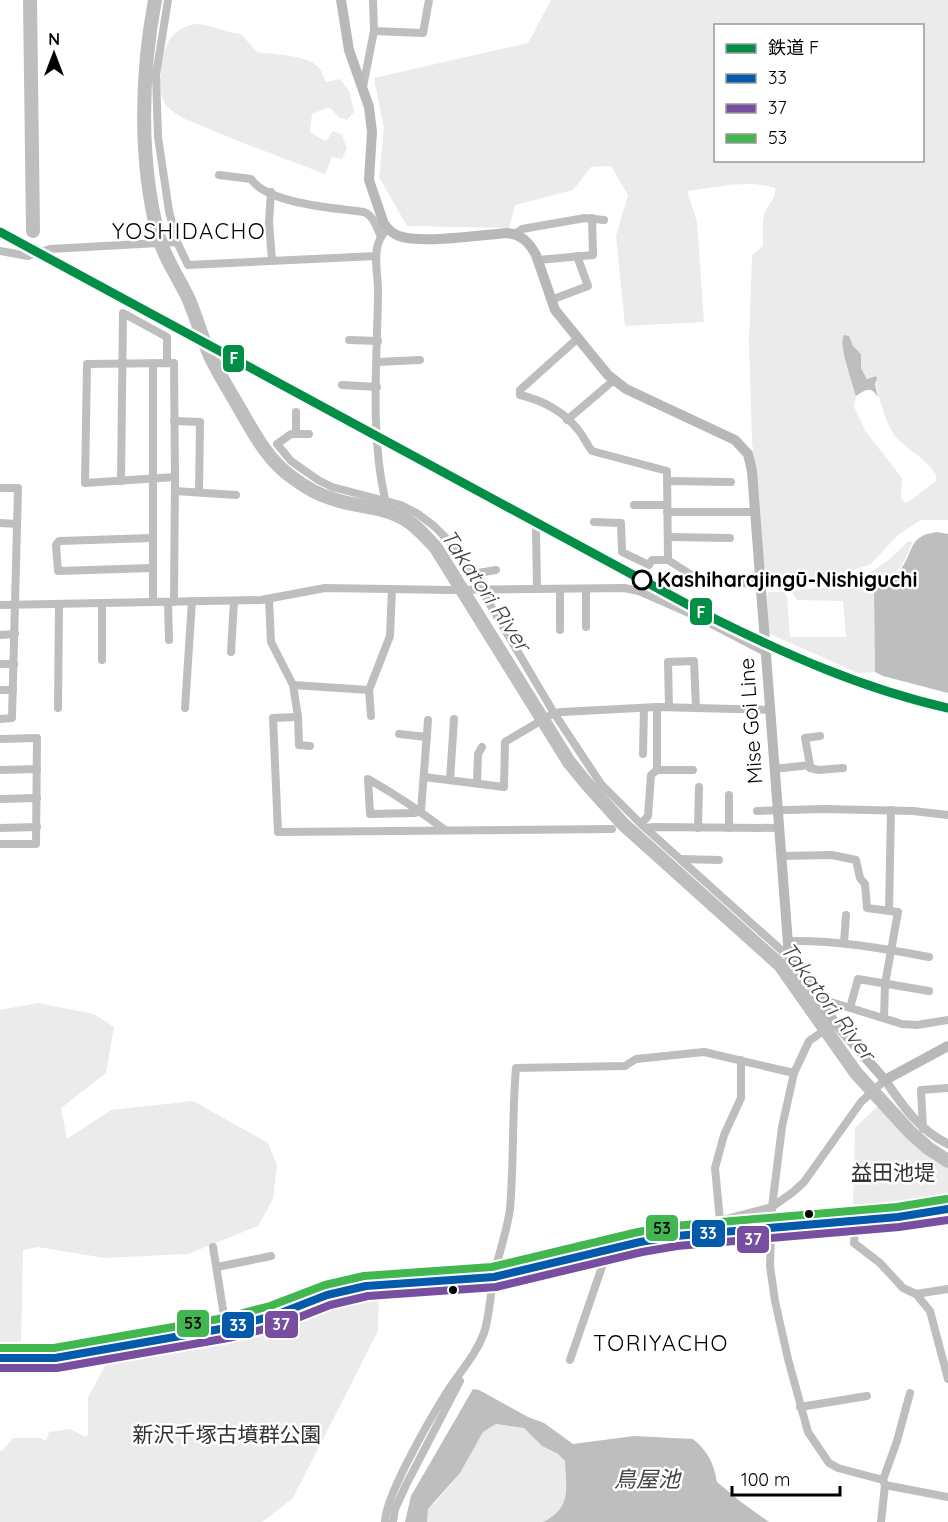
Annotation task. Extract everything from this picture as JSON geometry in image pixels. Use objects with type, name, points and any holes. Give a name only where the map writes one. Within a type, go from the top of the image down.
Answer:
[{"type":"main road","points":[[340,0],[349,50],[369,107],[372,132],[369,180],[384,224],[384,233],[415,239],[515,234]]},
{"type":"main road","name":"Mise Goi Line","points":[[515,234],[532,246],[551,300],[560,317],[599,366],[614,380],[648,400],[735,440],[751,462],[789,957]]},
{"type":"main road","points":[[789,957],[834,1024],[882,1082],[948,1046]]},
{"type":"main road","points":[[0,1358],[55,1358],[226,1328],[273,1316],[327,1295],[366,1286],[494,1277],[676,1236],[856,1221],[948,1209]]},
{"type":"street","points":[[168,0],[155,87],[161,166],[175,242],[188,265],[376,256]]},
{"type":"street","points":[[363,88],[374,31],[373,0]]},
{"type":"street","points":[[374,31],[423,33],[429,0]]},
{"type":"street","points":[[219,175],[251,179],[256,186],[283,199],[364,212],[369,214],[384,233],[376,256],[379,465],[385,499]]},
{"type":"street","points":[[271,192],[268,222],[272,260]]},
{"type":"street","points":[[538,260],[592,255],[592,218]]},
{"type":"street","points":[[515,234],[522,229],[592,218],[604,220]]},
{"type":"street","points":[[0,251],[28,256],[50,249],[175,242]]},
{"type":"street","points":[[551,300],[588,286],[577,256]]},
{"type":"street","points":[[120,481],[123,313],[167,337],[167,363]]},
{"type":"street","points":[[578,339],[520,390],[520,394],[543,402],[567,420],[579,431],[592,451],[667,471],[668,560]]},
{"type":"street","points":[[350,340],[378,341]]},
{"type":"street","points":[[377,362],[420,360]]},
{"type":"street","points":[[153,363],[153,602]]},
{"type":"street","points":[[169,640],[175,491],[175,477],[174,420],[174,363],[87,364],[85,483],[175,477]]},
{"type":"street","points":[[567,420],[614,380]]},
{"type":"street","points":[[342,385],[377,387]]},
{"type":"street","points":[[296,412],[296,434]]},
{"type":"street","points":[[174,420],[200,422],[199,492]]},
{"type":"street","points":[[309,434],[291,434],[277,444],[291,461],[332,487],[385,499],[418,514],[434,526],[472,574],[477,589],[553,714],[593,773],[643,826],[789,957]]},
{"type":"street","points":[[667,481],[731,482]]},
{"type":"street","points":[[0,488],[18,488],[12,718],[0,719]]},
{"type":"street","points":[[175,491],[236,495]]},
{"type":"street","points":[[634,505],[756,512]]},
{"type":"street","points":[[594,522],[621,523],[622,552],[649,565],[652,560],[668,560],[701,581],[762,584]]},
{"type":"street","points":[[0,523],[18,524]]},
{"type":"street","points":[[536,528],[537,589]]},
{"type":"street","points":[[668,537],[730,538]]},
{"type":"street","points":[[152,538],[59,540],[56,545],[58,571],[152,568]]},
{"type":"street","points":[[472,574],[496,570]]},
{"type":"street","points":[[0,605],[234,601],[269,599],[317,588],[450,590],[624,588],[639,591],[710,622],[765,652]]},
{"type":"street","points":[[371,716],[369,690],[390,636],[392,589]]},
{"type":"street","points":[[560,589],[560,630]]},
{"type":"street","points":[[586,589],[586,627]]},
{"type":"street","points":[[269,599],[271,642],[293,685],[299,745],[310,747]]},
{"type":"street","points":[[231,652],[234,601]]},
{"type":"street","points":[[185,708],[192,602]]},
{"type":"street","points":[[102,603],[102,660]]},
{"type":"street","points":[[58,708],[59,605]]},
{"type":"street","points":[[0,635],[15,634]]},
{"type":"street","points":[[669,707],[668,662],[694,661],[696,708]]},
{"type":"street","points":[[0,664],[14,664]]},
{"type":"street","points":[[293,685],[369,690]]},
{"type":"street","points":[[0,690],[13,690]]},
{"type":"street","points":[[424,777],[504,787],[506,742],[553,714],[657,707],[769,710]]},
{"type":"street","points":[[657,707],[657,770]]},
{"type":"street","points":[[643,754],[644,708]]},
{"type":"street","points":[[298,717],[273,718],[278,832],[612,829]]},
{"type":"street","points":[[450,780],[454,719]]},
{"type":"street","points":[[421,811],[428,720]]},
{"type":"street","points":[[399,734],[427,736]]},
{"type":"street","points":[[820,736],[805,738],[810,768],[819,770],[843,768]]},
{"type":"street","points":[[0,739],[37,738],[36,844],[0,844]]},
{"type":"street","points":[[477,782],[478,754],[482,747]]},
{"type":"street","points":[[774,769],[810,765]]},
{"type":"street","points":[[0,770],[37,769]]},
{"type":"street","points":[[643,826],[648,816],[651,775],[657,770],[693,770]]},
{"type":"street","points":[[421,811],[370,814],[368,779],[421,811],[445,830]]},
{"type":"street","points":[[698,828],[699,787]]},
{"type":"street","points":[[729,795],[729,828]]},
{"type":"street","points":[[0,799],[37,798]]},
{"type":"street","points":[[889,911],[891,810]]},
{"type":"street","points":[[757,811],[891,810],[948,815]]},
{"type":"street","points":[[643,826],[779,828]]},
{"type":"street","points":[[0,828],[37,827]]},
{"type":"street","points":[[782,856],[832,855],[856,860],[860,879],[865,884],[867,908],[897,912],[885,984],[884,1018]]},
{"type":"street","points":[[681,859],[719,860]]},
{"type":"street","points":[[843,943],[846,915]]},
{"type":"street","points":[[788,941],[820,940],[929,957]]},
{"type":"street","points":[[850,1008],[858,979],[929,991]]},
{"type":"street","points":[[817,998],[902,1024],[917,1025],[948,1020]]},
{"type":"street","points":[[834,1024],[809,1041],[794,1073],[782,1127],[770,1229],[770,1266],[775,1301],[800,1407],[808,1432],[829,1463],[884,1482],[948,1497]]},
{"type":"street","points":[[393,1522],[395,1509],[406,1485],[483,1336],[486,1326],[494,1277],[510,1210],[516,1068],[625,1065],[636,1059],[704,1052],[794,1073]]},
{"type":"street","points":[[720,1221],[715,1168],[724,1135],[741,1098],[741,1059]]},
{"type":"street","points":[[676,1236],[684,1230],[772,1207],[793,1192],[804,1182],[861,1102],[882,1082],[923,1129],[948,1144]]},
{"type":"street","points":[[923,1129],[921,1090],[948,1088]]},
{"type":"street","points":[[856,1221],[854,1243],[880,1263],[903,1288],[916,1294],[930,1311],[948,1379]]},
{"type":"street","points":[[213,1247],[226,1328]]},
{"type":"street","points":[[570,1360],[605,1258],[604,1251]]},
{"type":"street","points":[[217,1267],[271,1256]]},
{"type":"street","points":[[916,1294],[948,1289]]},
{"type":"street","points":[[385,1522],[394,1490],[446,1394],[465,1368]]},
{"type":"street","points":[[881,1522],[884,1482],[910,1393]]},
{"type":"street","points":[[800,1407],[867,1396]]},
{"type":"green space","points":[[551,0],[948,0],[948,520],[921,520],[898,535],[871,564],[832,578],[797,580],[778,576],[764,568],[752,441],[749,342],[752,255],[763,246],[764,215],[775,195],[775,188],[742,184],[687,191],[697,222],[704,322],[625,326],[616,236],[628,195],[611,166],[591,167],[573,190],[515,205],[509,228],[407,226],[379,177],[384,129],[374,78],[528,43]],"holes":[[[849,336],[853,346],[861,354],[861,368],[868,379],[875,376],[882,408],[892,432],[936,475],[936,481],[906,503],[901,499],[902,478],[866,432],[854,406],[856,396],[851,374],[846,365],[845,353]]]},
{"type":"green space","points":[[194,24],[241,34],[257,52],[308,60],[320,69],[326,82],[340,79],[349,91],[354,112],[347,120],[340,118],[329,107],[312,114],[310,132],[323,140],[327,140],[333,131],[342,135],[347,148],[342,159],[332,157],[325,174],[215,132],[171,110],[161,92],[163,55],[175,33]]},
{"type":"green space","points":[[913,541],[898,570],[874,591],[875,672],[858,673],[768,633],[767,596],[769,592],[784,592],[787,597],[790,637],[846,637],[843,601],[797,600],[791,591],[826,587],[855,580],[881,566],[907,542]]},
{"type":"green space","points":[[38,1003],[94,1014],[114,1027],[106,1073],[61,1108],[67,1139],[111,1110],[193,1101],[268,1143],[277,1165],[273,1199],[258,1226],[188,1254],[105,1258],[38,1247],[23,1250],[21,1345],[0,1349],[0,1010]]},
{"type":"green space","name":"益田池堤","points":[[879,1105],[926,1151],[948,1165],[948,1201],[914,1212],[853,1215],[855,1128]]},
{"type":"green space","name":"新沢千塚古墳群公園","points":[[379,1292],[378,1331],[293,1498],[265,1520],[260,1522],[0,1522],[0,1451],[13,1438],[40,1438],[46,1441],[49,1432],[70,1429],[86,1437],[88,1435],[88,1397],[105,1366],[122,1349],[232,1335],[301,1308],[309,1318],[330,1301]]},
{"type":"green space","points":[[496,1424],[524,1428],[542,1446],[558,1454],[565,1461],[566,1489],[563,1504],[559,1510],[543,1522],[427,1522],[428,1509],[460,1473],[483,1432]]},
{"type":"water","points":[[844,335],[849,336],[853,346],[861,354],[861,368],[867,379],[876,376],[878,398],[871,390],[856,396],[844,355]]},
{"type":"water","points":[[937,532],[948,534],[948,693],[875,672],[874,590],[900,570],[916,541],[927,534]]},
{"type":"water","name":"鳥屋池","points":[[473,1389],[544,1423],[573,1444],[634,1436],[693,1439],[710,1458],[717,1482],[769,1522],[543,1522],[563,1504],[566,1489],[565,1461],[558,1454],[542,1446],[524,1428],[496,1424],[483,1432],[460,1473],[428,1509],[427,1522],[405,1522],[411,1496]]},
{"type":"waterway","points":[[30,0],[33,231]]},
{"type":"waterway","name":"Takatori River","points":[[155,0],[147,58],[144,117],[148,177],[158,234],[168,260],[189,300],[205,345],[259,442],[274,462],[312,490],[341,502],[395,514],[408,521],[425,536],[436,548],[569,762],[587,784],[623,824],[780,965],[856,1073],[910,1132],[948,1161]]},
{"type":"rail line","name":"F","points":[[0,232],[707,615],[855,681],[948,708]]},
{"type":"transit line","name":"53","points":[[0,1348],[54,1348],[224,1318],[270,1306],[325,1285],[364,1276],[492,1267],[638,1232],[674,1226],[897,1207],[946,1199]]},
{"type":"transit line","name":"33","points":[[0,1358],[55,1358],[226,1328],[273,1316],[327,1295],[366,1286],[494,1277],[640,1242],[676,1236],[898,1217],[948,1209]]},
{"type":"transit line","name":"37","points":[[0,1368],[57,1368],[228,1338],[277,1326],[330,1305],[368,1296],[496,1287],[642,1252],[677,1246],[899,1227],[948,1220]]},
{"type":"place","name":"Kashiharajingū-Nishiguchi","points":[[642,580]]},
{"type":"district","name":"YOSHIDACHO","points":[[189,231]]},
{"type":"district","name":"TORIYACHO","points":[[661,1343]]}]
